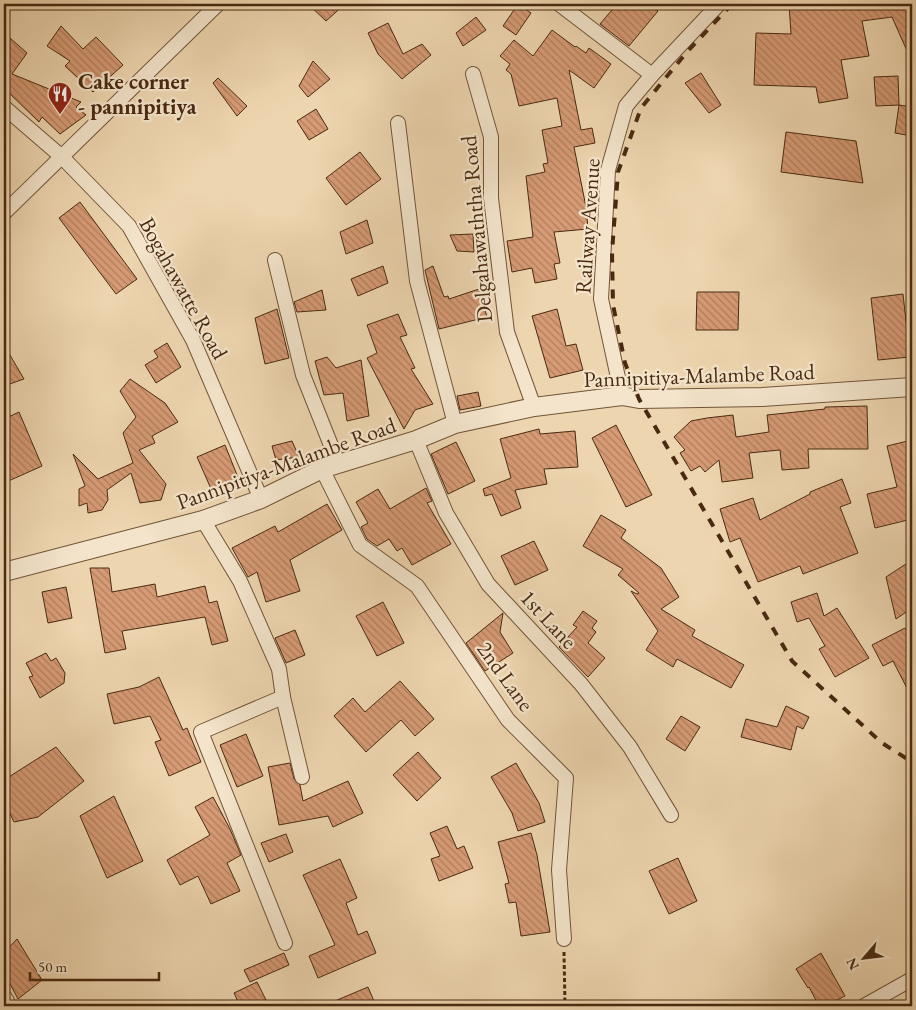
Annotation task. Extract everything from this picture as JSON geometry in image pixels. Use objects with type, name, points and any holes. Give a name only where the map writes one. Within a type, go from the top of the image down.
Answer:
[{"type":"street","points":[[4,213],[218,4]]},
{"type":"street","points":[[559,4],[652,75]]},
{"type":"street","name":"Railway Avenue","points":[[622,396],[602,299],[608,170],[626,106],[718,4]]},
{"type":"street","name":"Delgahawaththa Road","points":[[473,74],[491,137],[491,198],[507,332],[534,406]]},
{"type":"street","name":"Bogahawatte Road","points":[[4,107],[62,157],[129,226],[193,340],[261,499]]},
{"type":"street","points":[[398,123],[417,281],[455,424]]},
{"type":"street","name":"2nd Lane","points":[[275,260],[303,376],[330,466],[360,545],[417,586],[508,720],[566,778],[559,870],[564,939]]},
{"type":"street","name":"Pannipitiya-Malambe Road","points":[[4,572],[203,520],[261,499],[330,466],[416,440],[455,424],[534,406],[622,396],[639,398],[762,397],[912,387]]},
{"type":"street","name":"1st Lane","points":[[416,440],[446,513],[488,584],[581,684],[630,747],[671,816]]},
{"type":"street","points":[[203,520],[240,580],[279,669],[283,697],[302,778]]},
{"type":"street","points":[[283,697],[201,732],[285,942]]},
{"type":"street","points":[[864,1006],[912,979]]},
{"type":"path","points":[[564,939],[565,1006]]},
{"type":"building","points":[[308,4],[345,4],[326,21]]},
{"type":"building","points":[[518,4],[531,13],[516,35],[503,26]]},
{"type":"building","points":[[617,4],[649,4],[658,11],[629,46],[600,24]]},
{"type":"building","points":[[789,4],[912,4],[912,62],[892,17],[862,21],[869,56],[841,60],[848,98],[819,103],[816,87],[754,85],[756,33],[791,34]]},
{"type":"building","points":[[476,17],[486,30],[463,46],[456,33]]},
{"type":"building","points":[[388,23],[403,54],[422,44],[431,55],[402,79],[378,54],[368,33]]},
{"type":"building","points":[[61,26],[83,49],[96,37],[123,65],[93,92],[65,66],[70,61],[47,46]]},
{"type":"building","points":[[552,30],[575,47],[586,53],[589,48],[611,64],[594,88],[569,70],[581,130],[592,128],[595,143],[574,147],[586,207],[588,229],[554,232],[560,263],[554,264],[557,279],[535,283],[532,268],[512,272],[507,241],[533,237],[526,176],[545,172],[543,164],[548,163],[542,130],[562,126],[557,98],[519,106],[511,74],[506,70],[510,64],[500,56],[514,40],[533,56]]},
{"type":"building","points":[[10,38],[27,53],[12,74],[81,102],[76,107],[86,115],[60,134],[42,117],[39,122],[4,88],[4,47]]},
{"type":"building","points":[[313,61],[330,79],[308,97],[299,86]]},
{"type":"building","points":[[701,73],[721,105],[709,113],[685,83]]},
{"type":"building","points":[[898,76],[899,105],[876,106],[874,77]]},
{"type":"building","points":[[218,78],[247,106],[237,116],[213,83]]},
{"type":"building","points":[[899,105],[912,107],[912,136],[895,133]]},
{"type":"building","points":[[316,109],[328,129],[309,140],[297,121]]},
{"type":"building","points":[[786,132],[856,141],[863,183],[781,172]]},
{"type":"building","points":[[360,152],[381,179],[346,205],[326,178]]},
{"type":"building","points":[[80,202],[137,279],[116,294],[59,218]]},
{"type":"building","points":[[367,220],[373,243],[346,254],[340,232]]},
{"type":"building","points":[[473,234],[474,252],[457,251],[450,235]]},
{"type":"building","points":[[383,266],[388,283],[358,296],[351,279]]},
{"type":"building","points":[[433,266],[444,297],[448,296],[449,299],[479,289],[487,317],[439,329],[425,270]]},
{"type":"building","points":[[322,290],[326,310],[297,312],[294,302]]},
{"type":"building","points":[[697,292],[739,292],[738,330],[696,330]]},
{"type":"building","points":[[903,294],[910,357],[878,360],[871,298]]},
{"type":"building","points":[[277,309],[289,358],[265,364],[255,318]]},
{"type":"building","points":[[557,309],[566,346],[576,344],[583,370],[550,378],[532,316]]},
{"type":"building","points":[[398,314],[407,335],[400,337],[415,368],[411,369],[433,404],[415,410],[404,429],[367,358],[377,353],[367,325]]},
{"type":"building","points":[[167,343],[181,367],[156,383],[145,365],[158,357],[154,351]]},
{"type":"building","points":[[4,345],[24,379],[4,386]]},
{"type":"building","points":[[327,357],[336,368],[361,360],[369,416],[347,421],[343,393],[324,395],[315,361]]},
{"type":"building","points":[[130,379],[165,403],[178,422],[152,436],[155,443],[139,450],[166,484],[161,500],[140,503],[131,473],[107,490],[108,500],[102,510],[88,513],[87,503],[79,506],[79,489],[85,486],[73,454],[98,479],[133,463],[123,433],[136,417],[120,391]]},
{"type":"building","points":[[478,392],[481,406],[460,410],[457,396]]},
{"type":"building","points":[[867,406],[868,449],[808,449],[809,468],[782,470],[780,450],[749,453],[753,478],[722,482],[719,460],[705,472],[700,466],[691,471],[680,453],[685,450],[674,437],[691,421],[707,418],[733,415],[736,437],[769,432],[767,415],[825,409],[825,407]]},
{"type":"building","points":[[19,412],[42,466],[4,483],[4,419]]},
{"type":"building","points":[[616,425],[652,495],[626,507],[592,438]]},
{"type":"building","points":[[539,429],[540,434],[575,431],[578,467],[544,469],[547,484],[515,490],[521,508],[501,516],[492,494],[485,496],[483,489],[511,478],[500,439]]},
{"type":"building","points":[[912,440],[912,519],[875,528],[867,494],[897,487],[887,446]]},
{"type":"building","points":[[292,441],[299,457],[276,460],[272,446]]},
{"type":"building","points":[[456,442],[475,481],[448,494],[431,454]]},
{"type":"building","points":[[225,445],[239,480],[212,491],[197,457]]},
{"type":"building","points":[[842,479],[851,503],[840,507],[858,553],[803,574],[800,566],[758,582],[740,538],[730,542],[720,509],[753,498],[760,520],[810,494],[810,492]]},
{"type":"building","points":[[426,488],[432,501],[427,503],[451,544],[412,565],[402,548],[397,551],[389,539],[377,546],[367,539],[361,527],[368,523],[356,502],[378,489],[390,509]]},
{"type":"building","points":[[327,504],[342,530],[290,560],[300,591],[266,602],[257,572],[248,577],[232,548],[275,526],[278,532]]},
{"type":"building","points":[[601,515],[626,530],[621,538],[661,568],[679,597],[661,609],[695,630],[692,636],[744,665],[731,688],[677,659],[673,667],[646,650],[658,631],[631,591],[639,593],[618,575],[623,569],[583,546]]},
{"type":"building","points":[[534,541],[548,570],[515,585],[501,556]]},
{"type":"building","points":[[912,560],[912,608],[896,619],[886,577]]},
{"type":"building","points":[[90,568],[109,568],[112,592],[155,584],[157,597],[205,586],[209,603],[217,601],[228,641],[212,645],[205,617],[122,631],[126,649],[105,653]]},
{"type":"building","points":[[66,587],[72,618],[48,623],[42,592]]},
{"type":"building","points":[[817,593],[824,616],[837,608],[869,658],[835,677],[819,649],[825,646],[809,618],[797,622],[791,602]]},
{"type":"building","points":[[383,602],[404,643],[377,656],[356,616]]},
{"type":"building","points":[[583,611],[597,621],[592,628],[596,632],[588,643],[605,658],[588,677],[559,647],[577,627],[573,625]]},
{"type":"building","points":[[503,613],[500,632],[513,653],[485,671],[466,643]]},
{"type":"building","points":[[905,628],[912,641],[912,698],[893,661],[883,666],[872,645]]},
{"type":"building","points":[[295,630],[305,655],[286,663],[275,638]]},
{"type":"building","points":[[46,653],[51,661],[56,658],[65,673],[64,683],[40,698],[29,677],[33,676],[26,663]]},
{"type":"building","points":[[159,677],[183,730],[187,728],[201,762],[169,776],[155,742],[161,740],[150,716],[114,724],[107,694],[139,687]]},
{"type":"building","points":[[400,681],[434,719],[415,736],[401,720],[366,752],[334,716],[353,698],[365,712]]},
{"type":"building","points":[[786,706],[809,717],[803,729],[797,726],[791,750],[741,737],[746,719],[777,727]]},
{"type":"building","points":[[681,716],[700,727],[685,751],[666,739]]},
{"type":"building","points":[[246,734],[263,776],[237,787],[220,745]]},
{"type":"building","points":[[56,747],[84,781],[38,817],[14,822],[4,801],[4,780]]},
{"type":"building","points":[[418,752],[441,778],[417,801],[393,775]]},
{"type":"building","points":[[290,763],[294,779],[300,785],[303,801],[348,781],[363,813],[333,827],[328,816],[279,825],[268,767]]},
{"type":"building","points":[[516,763],[539,803],[545,822],[518,831],[512,813],[491,777]]},
{"type":"building","points":[[114,796],[143,861],[107,878],[80,816]]},
{"type":"building","points":[[213,797],[241,855],[227,863],[240,891],[211,904],[198,876],[180,885],[167,860],[210,835],[195,807]]},
{"type":"building","points":[[447,826],[457,849],[464,846],[473,868],[439,881],[431,859],[440,856],[430,833]]},
{"type":"building","points":[[531,833],[537,855],[550,932],[521,936],[516,902],[509,903],[505,884],[509,883],[498,842]]},
{"type":"building","points":[[286,834],[293,852],[269,862],[261,843]]},
{"type":"building","points":[[678,858],[697,901],[669,914],[649,871]]},
{"type":"building","points":[[340,859],[357,898],[346,903],[358,935],[367,931],[376,953],[318,978],[309,956],[335,945],[303,875]]},
{"type":"building","points":[[17,939],[42,980],[18,999],[4,972],[4,953]]},
{"type":"building","points":[[284,953],[289,965],[250,982],[244,970]]},
{"type":"building","points":[[821,953],[845,996],[825,1006],[819,1006],[809,987],[796,969]]},
{"type":"building","points":[[257,982],[269,1006],[240,1006],[234,993]]},
{"type":"building","points":[[368,987],[376,1006],[323,1006]]},
{"type":"railway","points":[[732,4],[686,53],[641,108],[618,172],[612,252],[613,305],[625,363],[639,399],[792,661],[882,743],[912,762]]},
{"type":"place","name":"Cake corner - pannipitiya","points":[[60,115]]}]
